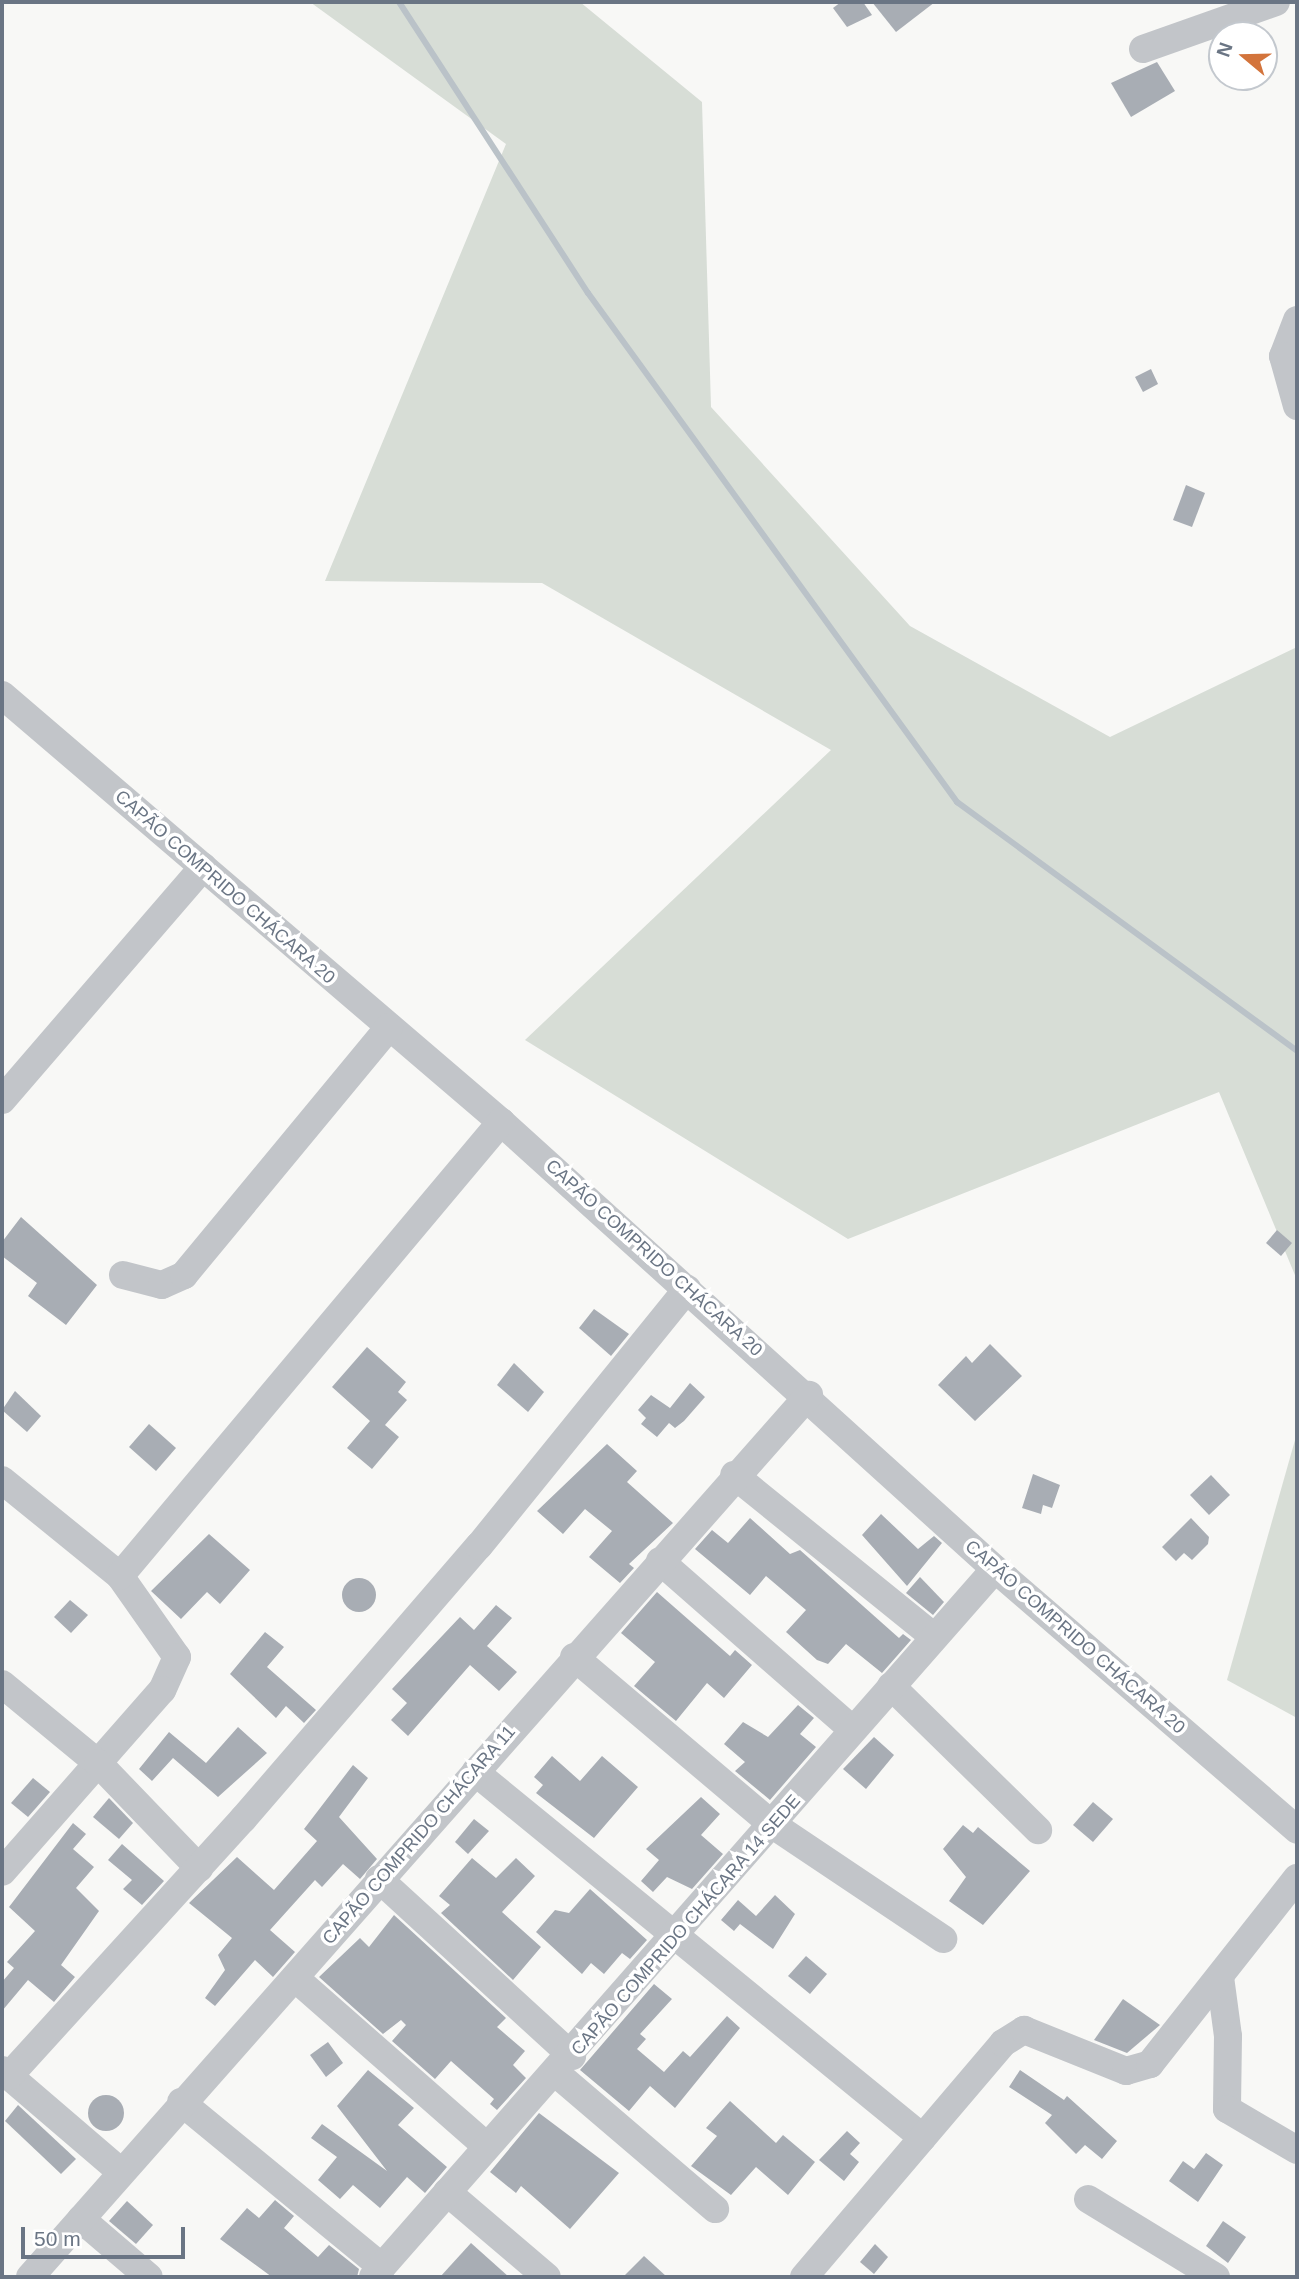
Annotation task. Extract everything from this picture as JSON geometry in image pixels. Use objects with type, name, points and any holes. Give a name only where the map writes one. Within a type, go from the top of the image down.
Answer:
[{"type":"street","points":[[1143,49],[1276,2]]},
{"type":"street","points":[[1297,320],[1283,356],[1297,406]]},
{"type":"street","name":"CAPÃO COMPRIDO CHÁCARA 20","points":[[2,695],[500,1122],[809,1395],[995,1569],[1297,1830]]},
{"type":"street","points":[[2,1100],[203,867]]},
{"type":"street","points":[[123,1275],[162,1285],[184,1275],[389,1027]]},
{"type":"street","points":[[120,1576],[500,1122]]},
{"type":"street","points":[[121,2172],[5,2073],[199,1868],[480,1546],[687,1289]]},
{"type":"street","name":"CAPÃO COMPRIDO CHÁCARA 11","points":[[30,2277],[734,1475],[809,1395]]},
{"type":"street","points":[[734,1475],[934,1637]]},
{"type":"street","points":[[2,1480],[120,1576],[173,1650],[176,1668],[98,1763],[2,1872]]},
{"type":"street","points":[[660,1561],[852,1729]]},
{"type":"street","name":"CAPÃO COMPRIDO CHÁCARA 14 SEDE","points":[[377,2272],[486,2146],[565,2065],[774,1825],[852,1729],[995,1569]]},
{"type":"street","points":[[574,1657],[774,1825],[943,1940]]},
{"type":"street","points":[[2,1684],[98,1763],[199,1868]]},
{"type":"street","points":[[891,1686],[1038,1830]]},
{"type":"street","points":[[475,1772],[672,1939],[923,2138]]},
{"type":"street","points":[[804,2277],[1003,2043],[1024,2029],[1126,2071],[1150,2064],[1297,1878]]},
{"type":"street","points":[[379,1879],[565,2065],[715,2209]]},
{"type":"street","points":[[1220,1977],[1228,2036],[1227,2109],[1297,2150]]},
{"type":"street","points":[[295,1978],[486,2146]]},
{"type":"street","points":[[181,2102],[377,2272]]},
{"type":"street","points":[[447,2192],[547,2277]]},
{"type":"street","points":[[1088,2199],[1216,2277]]},
{"type":"street","points":[[80,2219],[149,2277]]},
{"type":"shaded area","points":[[310,2],[580,2],[702,102],[711,407],[910,626],[1110,737],[1297,647],[1297,1280],[1219,1092],[848,1239],[525,1040],[831,750],[542,583],[325,581],[506,144]]},
{"type":"shaded area","points":[[1297,1433],[1297,1718],[1227,1680]]},
{"type":"building","points":[[841,2],[863,2],[872,15],[847,27],[833,8]]},
{"type":"building","points":[[872,2],[935,2],[896,32]]},
{"type":"building","points":[[1157,62],[1175,91],[1131,117],[1111,83]]},
{"type":"building","points":[[1151,369],[1158,384],[1143,392],[1135,377]]},
{"type":"building","points":[[1186,485],[1205,493],[1192,527],[1173,520]]},
{"type":"building","points":[[21,1217],[97,1285],[66,1325],[28,1296],[37,1283],[2,1256],[2,1242]]},
{"type":"building","points":[[1277,1230],[1292,1243],[1281,1256],[1266,1243]]},
{"type":"building","points":[[594,1309],[629,1334],[611,1356],[579,1328]]},
{"type":"building","points":[[990,1344],[1022,1376],[975,1421],[938,1385],[966,1356],[972,1363]]},
{"type":"building","points":[[367,1347],[406,1382],[398,1392],[407,1400],[385,1425],[399,1437],[372,1469],[347,1448],[370,1421],[332,1387]]},
{"type":"building","points":[[514,1363],[544,1392],[528,1412],[497,1385]]},
{"type":"building","points":[[690,1383],[705,1397],[684,1421],[675,1428],[669,1423],[657,1437],[641,1424],[646,1418],[638,1410],[651,1395],[670,1408]]},
{"type":"building","points":[[15,1391],[41,1416],[27,1432],[2,1410]]},
{"type":"building","points":[[149,1424],[176,1448],[156,1471],[129,1447]]},
{"type":"building","points":[[607,1444],[637,1471],[627,1482],[673,1523],[629,1564],[634,1568],[620,1583],[589,1557],[612,1531],[585,1509],[563,1534],[537,1511]]},
{"type":"building","points":[[1033,1474],[1060,1485],[1052,1508],[1043,1505],[1041,1514],[1022,1508]]},
{"type":"building","points":[[1211,1475],[1230,1495],[1209,1515],[1190,1495]]},
{"type":"building","points":[[881,1514],[918,1549],[934,1536],[942,1543],[907,1586],[862,1535]]},
{"type":"building","points":[[750,1518],[790,1554],[800,1550],[899,1638],[903,1634],[911,1640],[882,1673],[846,1644],[828,1664],[817,1660],[786,1632],[806,1610],[766,1576],[750,1595],[695,1549],[712,1530],[728,1543]]},
{"type":"building","points":[[1191,1518],[1209,1537],[1208,1544],[1192,1560],[1184,1553],[1176,1561],[1162,1547]]},
{"type":"building","points":[[209,1534],[250,1570],[220,1604],[207,1592],[181,1619],[151,1591]]},
{"type":"building","points":[[920,1577],[944,1602],[933,1615],[906,1593]]},
{"type":"building","points":[[359,1578],[371,1583],[376,1595],[371,1607],[359,1612],[347,1607],[342,1595],[347,1583]]},
{"type":"building","points":[[657,1592],[730,1656],[735,1650],[752,1665],[724,1698],[707,1683],[676,1721],[634,1686],[655,1662],[621,1633]]},
{"type":"building","points":[[70,1600],[88,1615],[71,1633],[54,1617]]},
{"type":"building","points":[[496,1605],[512,1618],[487,1646],[517,1672],[499,1691],[470,1665],[408,1736],[391,1720],[407,1703],[392,1689],[460,1617],[474,1630]]},
{"type":"building","points":[[265,1632],[284,1647],[267,1667],[316,1710],[304,1723],[286,1706],[276,1718],[230,1674]]},
{"type":"building","points":[[798,1705],[814,1718],[800,1734],[816,1747],[770,1800],[735,1771],[745,1762],[724,1744],[743,1722],[768,1737]]},
{"type":"building","points":[[238,1727],[267,1753],[218,1797],[173,1758],[152,1781],[139,1769],[169,1732],[206,1763]]},
{"type":"building","points":[[874,1737],[894,1755],[866,1789],[843,1769]]},
{"type":"building","points":[[552,1756],[580,1781],[602,1756],[638,1787],[594,1838],[536,1793],[543,1785],[534,1777]]},
{"type":"building","points":[[353,1765],[368,1778],[339,1817],[377,1859],[360,1879],[343,1864],[322,1887],[315,1880],[270,1930],[295,1952],[273,1977],[255,1960],[215,2006],[205,1998],[225,1970],[218,1955],[232,1938],[189,1903],[237,1857],[274,1890],[317,1841],[304,1829]]},
{"type":"building","points":[[33,1778],[50,1792],[28,1817],[11,1803]]},
{"type":"building","points":[[701,1797],[720,1814],[701,1835],[723,1854],[692,1889],[667,1877],[653,1892],[641,1881],[659,1860],[646,1849]]},
{"type":"building","points":[[109,1798],[133,1823],[119,1839],[93,1817]]},
{"type":"building","points":[[1093,1802],[1113,1819],[1093,1842],[1073,1825]]},
{"type":"building","points":[[474,1819],[489,1831],[468,1854],[455,1842]]},
{"type":"building","points":[[73,1823],[86,1834],[73,1849],[94,1867],[76,1888],[99,1911],[61,1965],[75,1977],[54,2002],[28,1980],[2,2011],[2,1982],[14,1968],[7,1962],[35,1931],[9,1907]]},
{"type":"building","points":[[963,1825],[973,1833],[978,1827],[1030,1871],[983,1925],[949,1901],[966,1877],[943,1849]]},
{"type":"building","points":[[122,1844],[164,1881],[142,1905],[123,1889],[132,1880],[108,1860]]},
{"type":"building","points":[[472,1858],[496,1878],[516,1858],[535,1876],[502,1912],[541,1947],[513,1980],[441,1913],[450,1905],[439,1896]]},
{"type":"building","points":[[590,1889],[647,1940],[630,1959],[622,1953],[604,1974],[591,1963],[582,1974],[536,1932],[555,1910],[569,1913]]},
{"type":"building","points":[[775,1895],[795,1914],[773,1949],[740,1924],[734,1931],[721,1920],[738,1900],[756,1916]]},
{"type":"building","points":[[394,1915],[506,2018],[497,2027],[525,2051],[513,2065],[526,2078],[497,2110],[490,2104],[494,2099],[451,2061],[435,2079],[392,2041],[406,2025],[401,2020],[383,2034],[319,1977],[360,1938],[369,1947]]},
{"type":"building","points":[[806,1956],[827,1974],[810,1994],[788,1976]]},
{"type":"building","points":[[654,1984],[672,1999],[640,2034],[646,2039],[637,2049],[664,2072],[683,2051],[690,2057],[727,2016],[740,2028],[675,2108],[650,2086],[629,2111],[580,2070]]},
{"type":"building","points":[[1123,1999],[1160,2025],[1127,2053],[1094,2040]]},
{"type":"building","points":[[328,2042],[343,2063],[326,2077],[310,2055]]},
{"type":"building","points":[[368,2070],[414,2108],[398,2125],[447,2167],[425,2193],[407,2177],[380,2208],[353,2185],[340,2199],[318,2180],[337,2157],[311,2138],[322,2124],[387,2171],[337,2106]]},
{"type":"building","points":[[1020,2070],[1064,2100],[1067,2096],[1117,2141],[1102,2159],[1085,2145],[1076,2154],[1045,2123],[1052,2115],[1009,2087]]},
{"type":"building","points":[[106,2095],[119,2100],[124,2113],[119,2126],[106,2131],[93,2126],[88,2113],[93,2100]]},
{"type":"building","points":[[730,2101],[776,2143],[783,2135],[815,2162],[788,2195],[756,2167],[731,2195],[691,2166],[717,2136],[706,2128]]},
{"type":"building","points":[[18,2105],[76,2159],[61,2174],[5,2121]]},
{"type":"building","points":[[539,2113],[619,2173],[570,2229],[521,2186],[516,2193],[490,2172]]},
{"type":"building","points":[[847,2131],[860,2143],[850,2154],[859,2162],[844,2181],[819,2160]]},
{"type":"building","points":[[1206,2153],[1223,2165],[1198,2202],[1169,2181],[1183,2161],[1194,2169]]},
{"type":"building","points":[[275,2200],[294,2216],[284,2228],[318,2257],[329,2245],[359,2269],[357,2277],[272,2277],[220,2239],[247,2208],[259,2218]]},
{"type":"building","points":[[127,2201],[153,2225],[136,2244],[109,2221]]},
{"type":"building","points":[[1223,2221],[1246,2237],[1228,2263],[1206,2246]]},
{"type":"building","points":[[471,2243],[509,2277],[440,2277]]},
{"type":"building","points":[[875,2244],[888,2257],[874,2274],[860,2262]]},
{"type":"building","points":[[644,2256],[667,2277],[623,2277]]},
{"type":"waterway","points":[[399,2],[588,293],[957,802],[1297,1051]]}]
